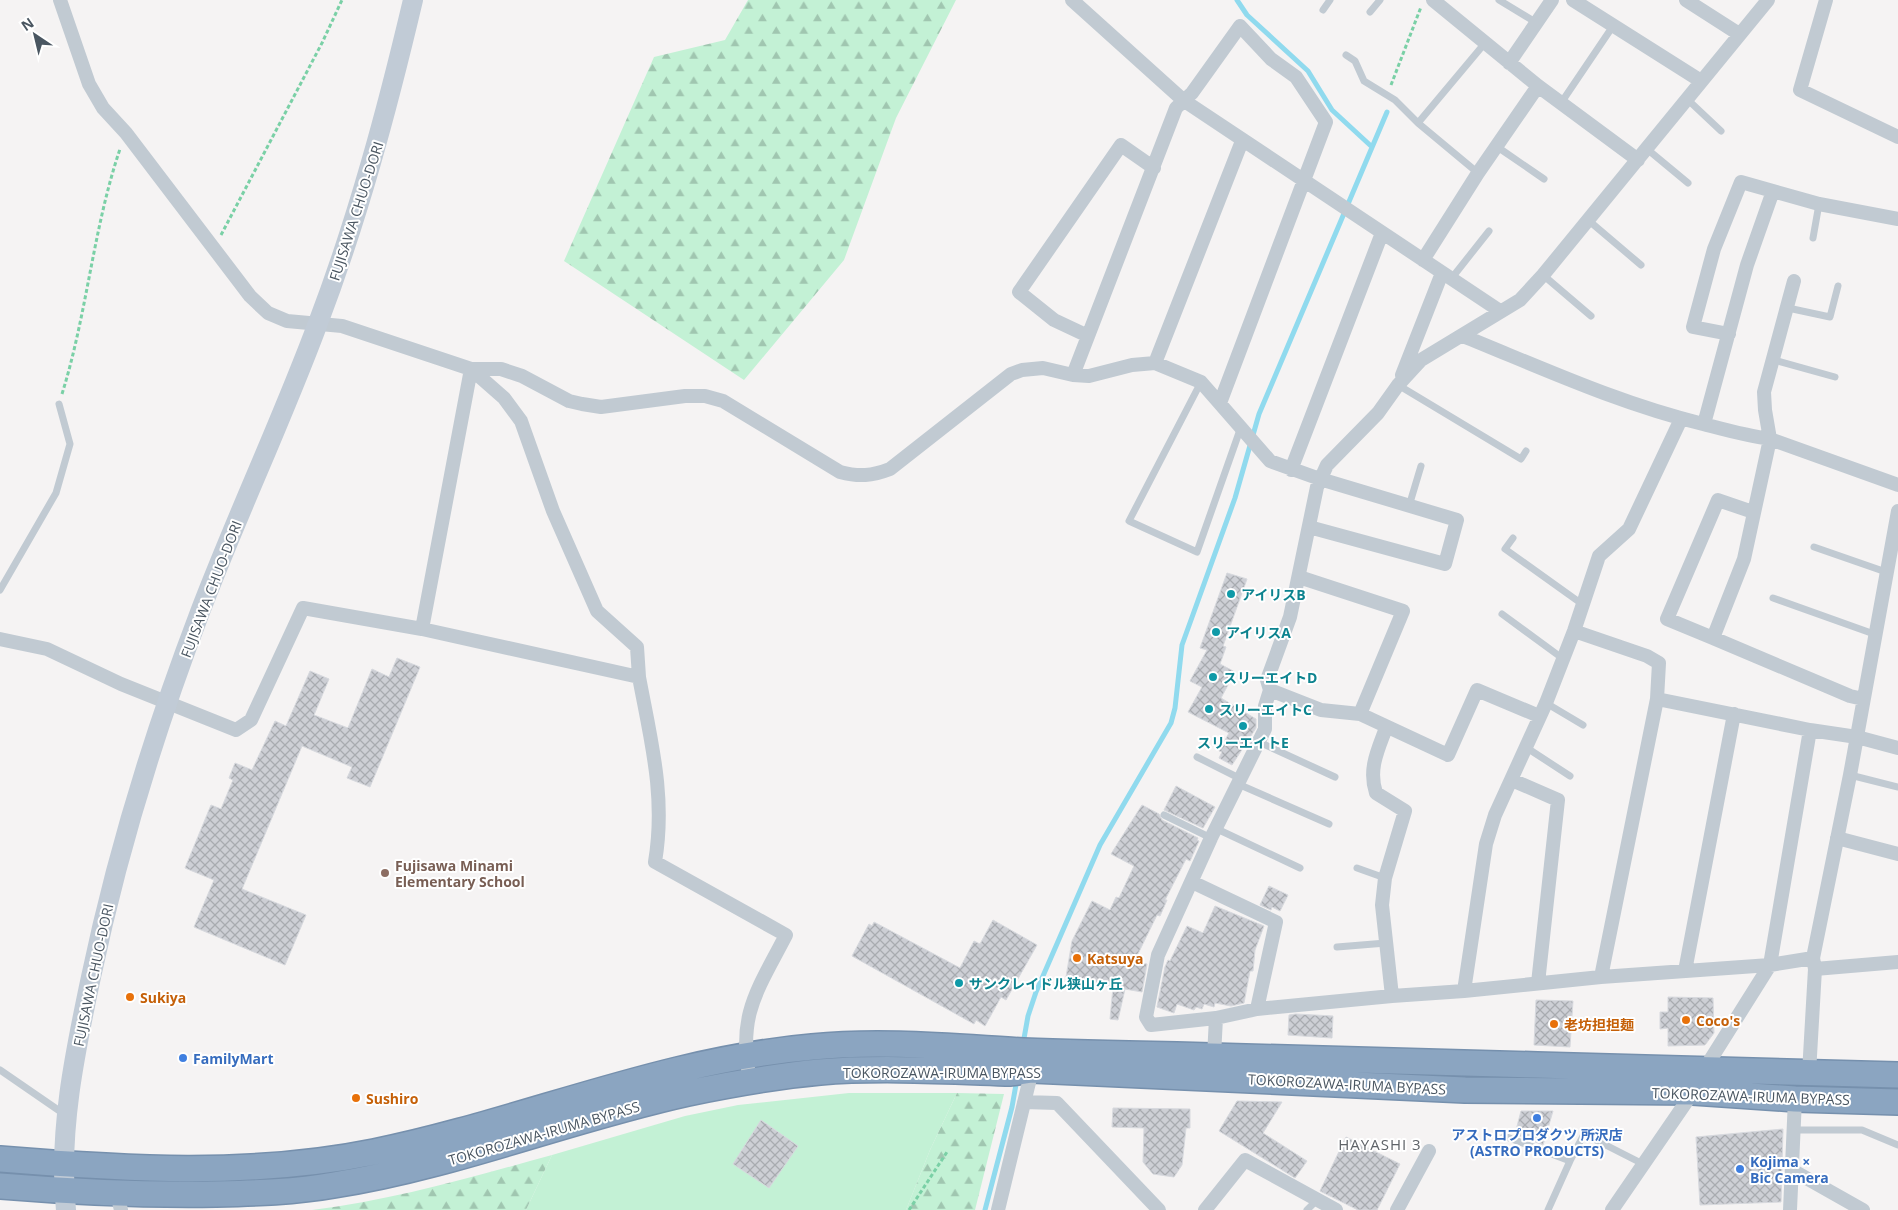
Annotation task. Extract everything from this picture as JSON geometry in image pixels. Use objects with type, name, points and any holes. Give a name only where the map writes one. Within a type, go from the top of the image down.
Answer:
[{"type":"highway","name":"TOKOROZAWA-IRUMA BYPASS","points":[[0,1159],[122,1168],[263,1167],[328,1160],[461,1132],[611,1087],[745,1054],[816,1046],[884,1044],[1026,1063],[1465,1090],[1698,1081],[1808,1073],[1898,1076]]},
{"type":"highway","name":"TOKOROZAWA-IRUMA BYPASS","points":[[0,1186],[65,1201],[119,1202],[332,1186],[469,1155],[618,1111],[687,1094],[750,1081],[822,1072],[1214,1056],[1698,1081],[1794,1099],[1898,1102]]},
{"type":"street","points":[[60,0],[89,84],[103,108],[126,133],[250,296],[268,313],[287,321],[342,326],[471,369],[500,369],[522,376],[569,401],[601,407],[685,396],[705,396],[723,401],[840,472],[856,476],[874,476],[890,470],[1011,374],[1022,370],[1043,368],[1074,376],[1089,376],[1132,364],[1155,363],[1201,382],[1270,461],[1320,480],[1457,520],[1445,564],[1309,527]]},
{"type":"street","name":"FUJISAWA CHUO-DORI","points":[[65,1201],[67,1116],[83,1014],[100,931],[145,772],[167,703],[201,610],[318,324],[352,228],[385,120],[413,0]]},
{"type":"street","points":[[1072,0],[1183,100],[1500,311]]},
{"type":"street","points":[[1433,0],[1538,86],[1638,160]]},
{"type":"street","points":[[1509,63],[1552,0]]},
{"type":"street","points":[[1573,0],[1701,81]]},
{"type":"street","points":[[1686,0],[1739,34]]},
{"type":"street","points":[[1768,0],[1543,275],[1520,300],[1421,360],[1398,385],[1378,413],[1327,465],[1320,480],[1290,617],[1267,680],[1270,690],[1265,706],[1265,729],[1158,955],[1146,1017],[1151,1025],[1216,1018],[1257,1010],[1601,977],[1770,965],[1898,962]]},
{"type":"street","points":[[1826,0],[1800,90],[1898,137]]},
{"type":"street","points":[[1074,376],[1176,108],[1192,92],[1240,26],[1271,59],[1296,76],[1326,122],[1220,403]]},
{"type":"street","points":[[1422,260],[1496,146],[1538,86]]},
{"type":"street","points":[[1155,363],[1242,141]]},
{"type":"street","points":[[1088,336],[1054,320],[1019,292],[1121,146],[1154,168]]},
{"type":"street","points":[[1730,334],[1693,327],[1714,249],[1741,182],[1819,204],[1898,219]]},
{"type":"street","points":[[1704,424],[1730,334],[1747,265],[1773,191]]},
{"type":"street","points":[[1291,470],[1382,233]]},
{"type":"street","points":[[1398,385],[1447,276]]},
{"type":"street","points":[[1713,638],[1744,559],[1770,439],[1764,410],[1764,392],[1794,281]]},
{"type":"street","points":[[1462,336],[1625,401],[1681,419],[1751,437],[1770,439],[1898,485]]},
{"type":"street","points":[[422,630],[471,369]]},
{"type":"street","points":[[471,369],[504,398],[521,421],[553,511],[597,611],[636,647],[639,677],[660,787],[659,837],[655,862],[786,935],[752,1001],[746,1024],[745,1054],[750,1081]]},
{"type":"street","points":[[1464,991],[1486,844],[1495,815],[1527,748],[1574,631],[1599,556],[1629,529],[1681,419]]},
{"type":"street","points":[[1753,512],[1718,500],[1667,618],[1850,696],[1863,698]]},
{"type":"street","points":[[1808,1073],[1814,964],[1886,572],[1895,549],[1898,511]]},
{"type":"street","points":[[1299,576],[1403,611],[1360,714]]},
{"type":"street","points":[[0,640],[47,649],[121,684],[236,730],[252,720],[303,608],[422,630],[639,677]]},
{"type":"street","points":[[1574,631],[1647,656],[1659,662],[1657,698],[1601,977]]},
{"type":"street","points":[[1270,690],[1321,710],[1360,714],[1386,728],[1448,754],[1477,690],[1542,710]]},
{"type":"street","points":[[1657,698],[1810,730],[1856,737],[1898,748]]},
{"type":"street","points":[[1685,971],[1734,714]]},
{"type":"street","points":[[1386,728],[1372,764],[1372,782],[1376,793],[1406,811],[1385,878],[1382,905],[1392,996]]},
{"type":"street","points":[[1612,1210],[1698,1081],[1770,965],[1810,730]]},
{"type":"street","points":[[1512,780],[1558,800],[1538,983]]},
{"type":"street","points":[[1837,838],[1898,854]]},
{"type":"street","points":[[1192,882],[1276,922],[1257,1010]]},
{"type":"street","points":[[1214,1056],[1216,1018]]},
{"type":"street","points":[[998,1210],[1024,1102],[1026,1063]]},
{"type":"street","points":[[1790,1210],[1795,1130],[1794,1099]]},
{"type":"street","points":[[1024,1102],[1057,1102],[1160,1210]]},
{"type":"street","points":[[1397,1210],[1429,1151]]},
{"type":"street","points":[[1205,1210],[1246,1160],[1312,1205],[1336,1210]]},
{"type":"street","points":[[1792,1170],[1863,1210]]},
{"type":"lane","points":[[1323,10],[1330,0]]},
{"type":"lane","points":[[1370,12],[1380,0]]},
{"type":"lane","points":[[1499,0],[1537,24]]},
{"type":"lane","points":[[1561,103],[1613,26]]},
{"type":"lane","points":[[1418,123],[1485,43]]},
{"type":"lane","points":[[1346,54],[1355,61],[1364,81],[1395,100],[1418,123],[1478,173]]},
{"type":"lane","points":[[1687,99],[1721,131]]},
{"type":"lane","points":[[1496,146],[1544,179]]},
{"type":"lane","points":[[1647,149],[1688,183]]},
{"type":"lane","points":[[1813,238],[1819,204]]},
{"type":"lane","points":[[1588,220],[1641,265]]},
{"type":"lane","points":[[1447,276],[1489,231]]},
{"type":"lane","points":[[1543,275],[1590,316]]},
{"type":"lane","points":[[1788,308],[1830,317],[1838,286]]},
{"type":"lane","points":[[1774,360],[1835,377]]},
{"type":"lane","points":[[1201,382],[1129,522],[1197,552],[1243,430]]},
{"type":"lane","points":[[1398,385],[1521,459],[1526,451]]},
{"type":"lane","points":[[0,590],[56,492],[70,444],[59,404]]},
{"type":"lane","points":[[1409,506],[1421,466]]},
{"type":"lane","points":[[1513,538],[1506,549],[1582,604]]},
{"type":"lane","points":[[1814,547],[1886,572]]},
{"type":"lane","points":[[1773,598],[1874,634]]},
{"type":"lane","points":[[1502,614],[1562,658]]},
{"type":"lane","points":[[1542,710],[1583,725]]},
{"type":"lane","points":[[1259,742],[1335,777]]},
{"type":"lane","points":[[1527,748],[1570,776]]},
{"type":"lane","points":[[1197,758],[1240,782],[1329,824]]},
{"type":"lane","points":[[1850,775],[1898,787]]},
{"type":"lane","points":[[1164,815],[1300,868]]},
{"type":"lane","points":[[1357,868],[1385,878]]},
{"type":"lane","points":[[1337,948],[1386,943]]},
{"type":"lane","points":[[0,1070],[67,1116]]},
{"type":"lane","points":[[1795,1130],[1862,1130],[1898,1145]]},
{"type":"lane","points":[[1548,1210],[1584,1134],[1643,1164]]},
{"type":"lane","points":[[1504,1136],[1570,1161]]},
{"type":"path","points":[[214,249],[342,0]]},
{"type":"path","points":[[1387,95],[1424,0]]},
{"type":"path","points":[[59,404],[73,358],[96,242],[116,162],[126,133]]},
{"type":"path","points":[[909,1210],[947,1152]]},
{"type":"green space","points":[[748,0],[956,0],[896,118],[844,260],[744,380],[564,261],[654,57],[725,40]]},
{"type":"green space","points":[[849,1093],[957,1093],[930,1150],[906,1210],[526,1210],[552,1155],[685,1116],[738,1105]]},
{"type":"green space","points":[[957,1093],[1004,1094],[975,1210],[906,1210],[930,1150]]},
{"type":"green space","points":[[552,1155],[526,1210],[312,1210],[403,1194]]},
{"type":"building","points":[[1227,573],[1247,579],[1223,646],[1226,647],[1220,664],[1235,672],[1221,698],[1256,719],[1256,728],[1232,765],[1219,758],[1222,752],[1219,751],[1229,733],[1188,712],[1202,687],[1190,681],[1207,650],[1200,648]]},
{"type":"building","points":[[397,658],[420,667],[370,787],[347,778],[352,767],[302,746],[242,889],[306,915],[285,965],[194,927],[214,880],[185,868],[211,805],[221,809],[233,780],[229,778],[235,763],[252,770],[275,721],[286,726],[310,671],[329,679],[314,715],[348,728],[372,669],[389,677]]},
{"type":"building","points":[[1176,786],[1215,807],[1203,828],[1164,810]]},
{"type":"building","points":[[1142,805],[1159,814],[1162,820],[1198,838],[1197,840],[1199,841],[1190,861],[1186,859],[1165,900],[1167,900],[1160,916],[1157,915],[1134,962],[1147,964],[1142,992],[1125,989],[1118,1020],[1110,1019],[1113,987],[1066,977],[1072,941],[1092,901],[1110,910],[1116,897],[1119,898],[1134,866],[1111,854]]},
{"type":"building","points":[[1269,886],[1288,895],[1280,911],[1272,907],[1271,910],[1260,905]]},
{"type":"building","points":[[1215,906],[1264,926],[1255,950],[1253,971],[1250,971],[1244,1003],[1231,1006],[1215,1003],[1214,1007],[1204,1004],[1202,1009],[1196,1007],[1194,1010],[1177,1004],[1174,1013],[1157,1007],[1165,967],[1168,960],[1170,961],[1187,926],[1203,933]]},
{"type":"building","name":"サンクレイドル狭山ヶ丘","points":[[993,920],[1037,945],[1006,1000],[1001,997],[985,1026],[976,1020],[974,1024],[852,956],[869,924],[872,926],[874,922],[960,968],[974,941],[980,944]]},
{"type":"building","points":[[1668,997],[1713,998],[1714,1033],[1705,1045],[1668,1046],[1668,1028],[1660,1029],[1660,1012],[1668,1012]]},
{"type":"building","points":[[1536,1000],[1573,1001],[1570,1047],[1534,1045]]},
{"type":"building","points":[[1289,1015],[1333,1016],[1332,1038],[1288,1035]]},
{"type":"building","points":[[1237,1101],[1282,1102],[1263,1133],[1307,1161],[1295,1178],[1219,1131]]},
{"type":"building","points":[[1113,1108],[1190,1109],[1190,1128],[1186,1128],[1182,1165],[1174,1177],[1153,1174],[1143,1162],[1144,1128],[1112,1127]]},
{"type":"building","points":[[1521,1111],[1553,1111],[1543,1145],[1515,1134]]},
{"type":"building","points":[[761,1120],[798,1146],[769,1188],[733,1164]]},
{"type":"building","name":"Kojima × Bic Camera","points":[[1783,1129],[1781,1202],[1700,1205],[1696,1137]]},
{"type":"building","points":[[1346,1137],[1400,1164],[1377,1210],[1358,1210],[1320,1191]]},
{"type":"waterway","points":[[1237,0],[1247,15],[1308,71],[1332,110],[1371,146]]},
{"type":"waterway","points":[[1023,1044],[1028,1016],[1036,992],[1100,845],[1171,723],[1175,708],[1182,645],[1235,498],[1259,414],[1387,112]]},
{"type":"waterway","points":[[985,1210],[1012,1107],[1017,1079]]},
{"type":"place","name":"アイリスB","points":[[1231,594]]},
{"type":"place","name":"アイリスA","points":[[1216,632]]},
{"type":"place","name":"スリーエイトD","points":[[1213,677]]},
{"type":"place","name":"スリーエイトC","points":[[1209,709]]},
{"type":"place","name":"スリーエイトE","points":[[1243,726]]},
{"type":"place","name":"Fujisawa Minami Elementary School","points":[[385,873]]},
{"type":"place","name":"Katsuya","points":[[1077,958]]},
{"type":"place","name":"サンクレイドル狭山ヶ丘","points":[[959,983]]},
{"type":"place","name":"Sukiya","points":[[130,997]]},
{"type":"place","name":"Coco's","points":[[1686,1020]]},
{"type":"place","name":"老坊担担麺","points":[[1554,1024]]},
{"type":"place","name":"FamilyMart","points":[[183,1058]]},
{"type":"place","name":"Sushiro","points":[[356,1098]]},
{"type":"place","name":"アストロプロダクツ 所沢店 (ASTRO PRODUCTS)","points":[[1537,1118]]},
{"type":"place","name":"Kojima × Bic Camera","points":[[1740,1169]]},
{"type":"district","name":"HAYASHI 3","points":[[1380,1144]]}]
